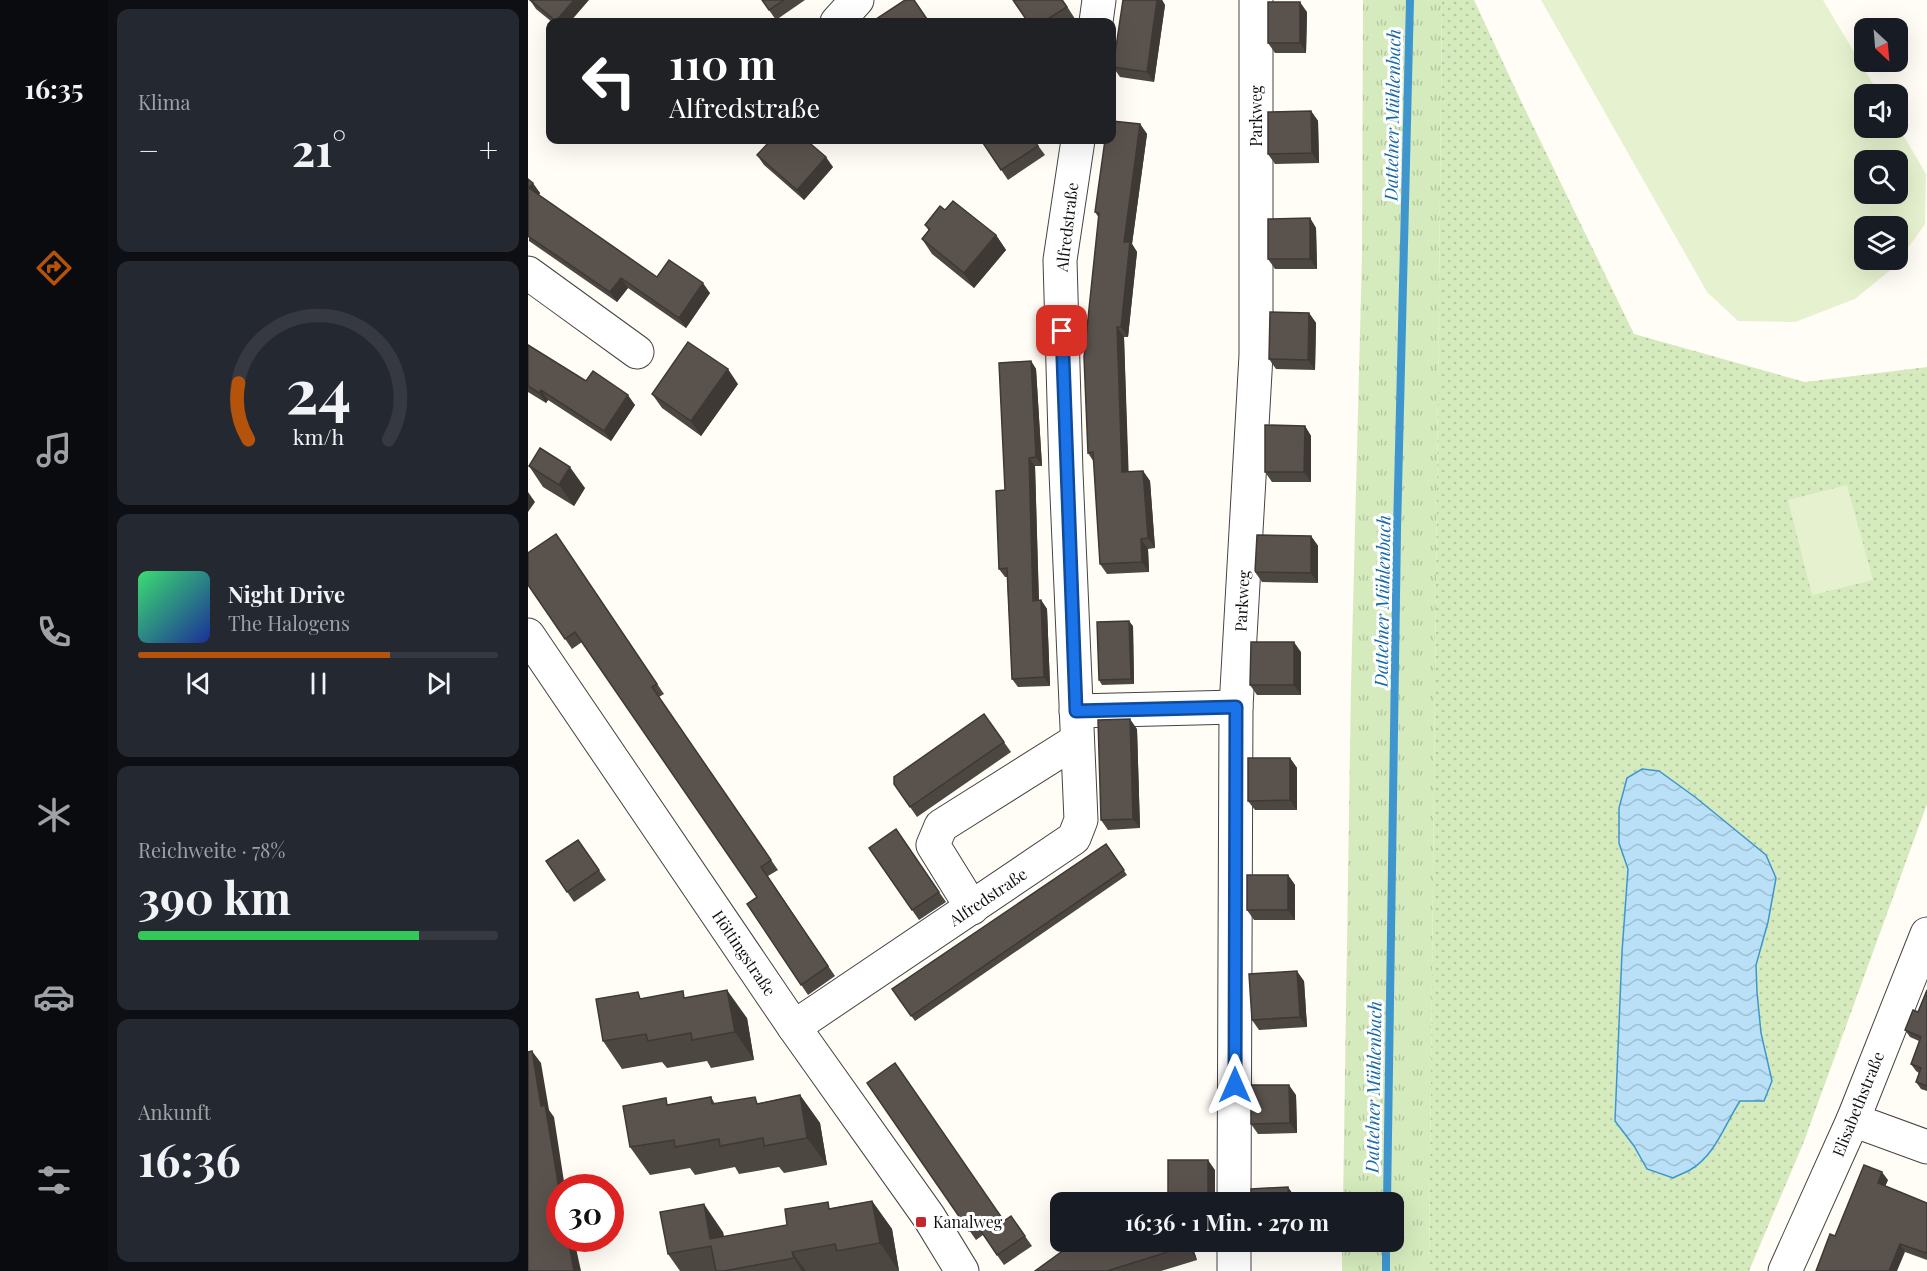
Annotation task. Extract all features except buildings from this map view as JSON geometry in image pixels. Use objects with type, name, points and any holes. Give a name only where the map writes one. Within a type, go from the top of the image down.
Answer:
[{"type":"street","points":[[841,18],[857,0]]},
{"type":"street","points":[[1097,18],[1099,0]]},
{"type":"street","name":"Parkweg","points":[[1234,1192],[1236,707],[1256,355],[1256,0]]},
{"type":"street","name":"Alfredstraße","points":[[794,1027],[1074,838],[1081,820],[1066,472],[1060,261],[1077,144]]},
{"type":"street","points":[[528,273],[638,352]]},
{"type":"street","name":"Höttingstraße","points":[[528,635],[794,1027],[929,1217],[962,1271]]},
{"type":"street","points":[[972,908],[933,845],[941,826],[1076,726],[1236,707]]},
{"type":"street","name":"Elisabethstraße","points":[[1785,1271],[1853,1120],[1927,934]]},
{"type":"street","points":[[1853,1120],[1927,1148]]},
{"type":"street","points":[[1234,1252],[1234,1271]]},
{"type":"green space","points":[[1363,0],[1442,0],[1429,1271],[1342,1271],[1342,1252],[1404,1252],[1404,1192],[1343,1192],[1351,685],[1362,255]]},
{"type":"green space","points":[[1442,0],[1474,0],[1634,334],[1805,382],[1927,367],[1927,804],[1803,1144],[1749,1271],[1429,1271]]},
{"type":"green space","points":[[1541,0],[1823,0],[1854,52],[1854,72],[1866,72],[1873,84],[1854,84],[1854,138],[1905,138],[1926,174],[1925,224],[1908,248],[1908,216],[1854,216],[1854,270],[1890,270],[1855,299],[1795,322],[1738,321],[1707,292]]},
{"type":"green space","points":[[1847,485],[1873,580],[1812,595],[1788,500]]},
{"type":"water","points":[[1642,769],[1659,771],[1695,797],[1766,855],[1776,878],[1768,922],[1756,965],[1761,1033],[1772,1081],[1764,1101],[1740,1101],[1706,1157],[1690,1170],[1673,1178],[1647,1169],[1634,1146],[1615,1121],[1628,869],[1619,843],[1619,808],[1627,778]]},
{"type":"waterway","name":"Dattelner Mühlenbach","points":[[1387,1192],[1397,530],[1410,0]]},
{"type":"waterway","name":"Dattelner Mühlenbach","points":[[1386,1252],[1386,1271]]},
{"type":"place","name":"Kanalweg","points":[[921,1222]]},
{"type":"route","points":[[1062,331],[1076,711],[1236,707],[1235,1085]]}]
